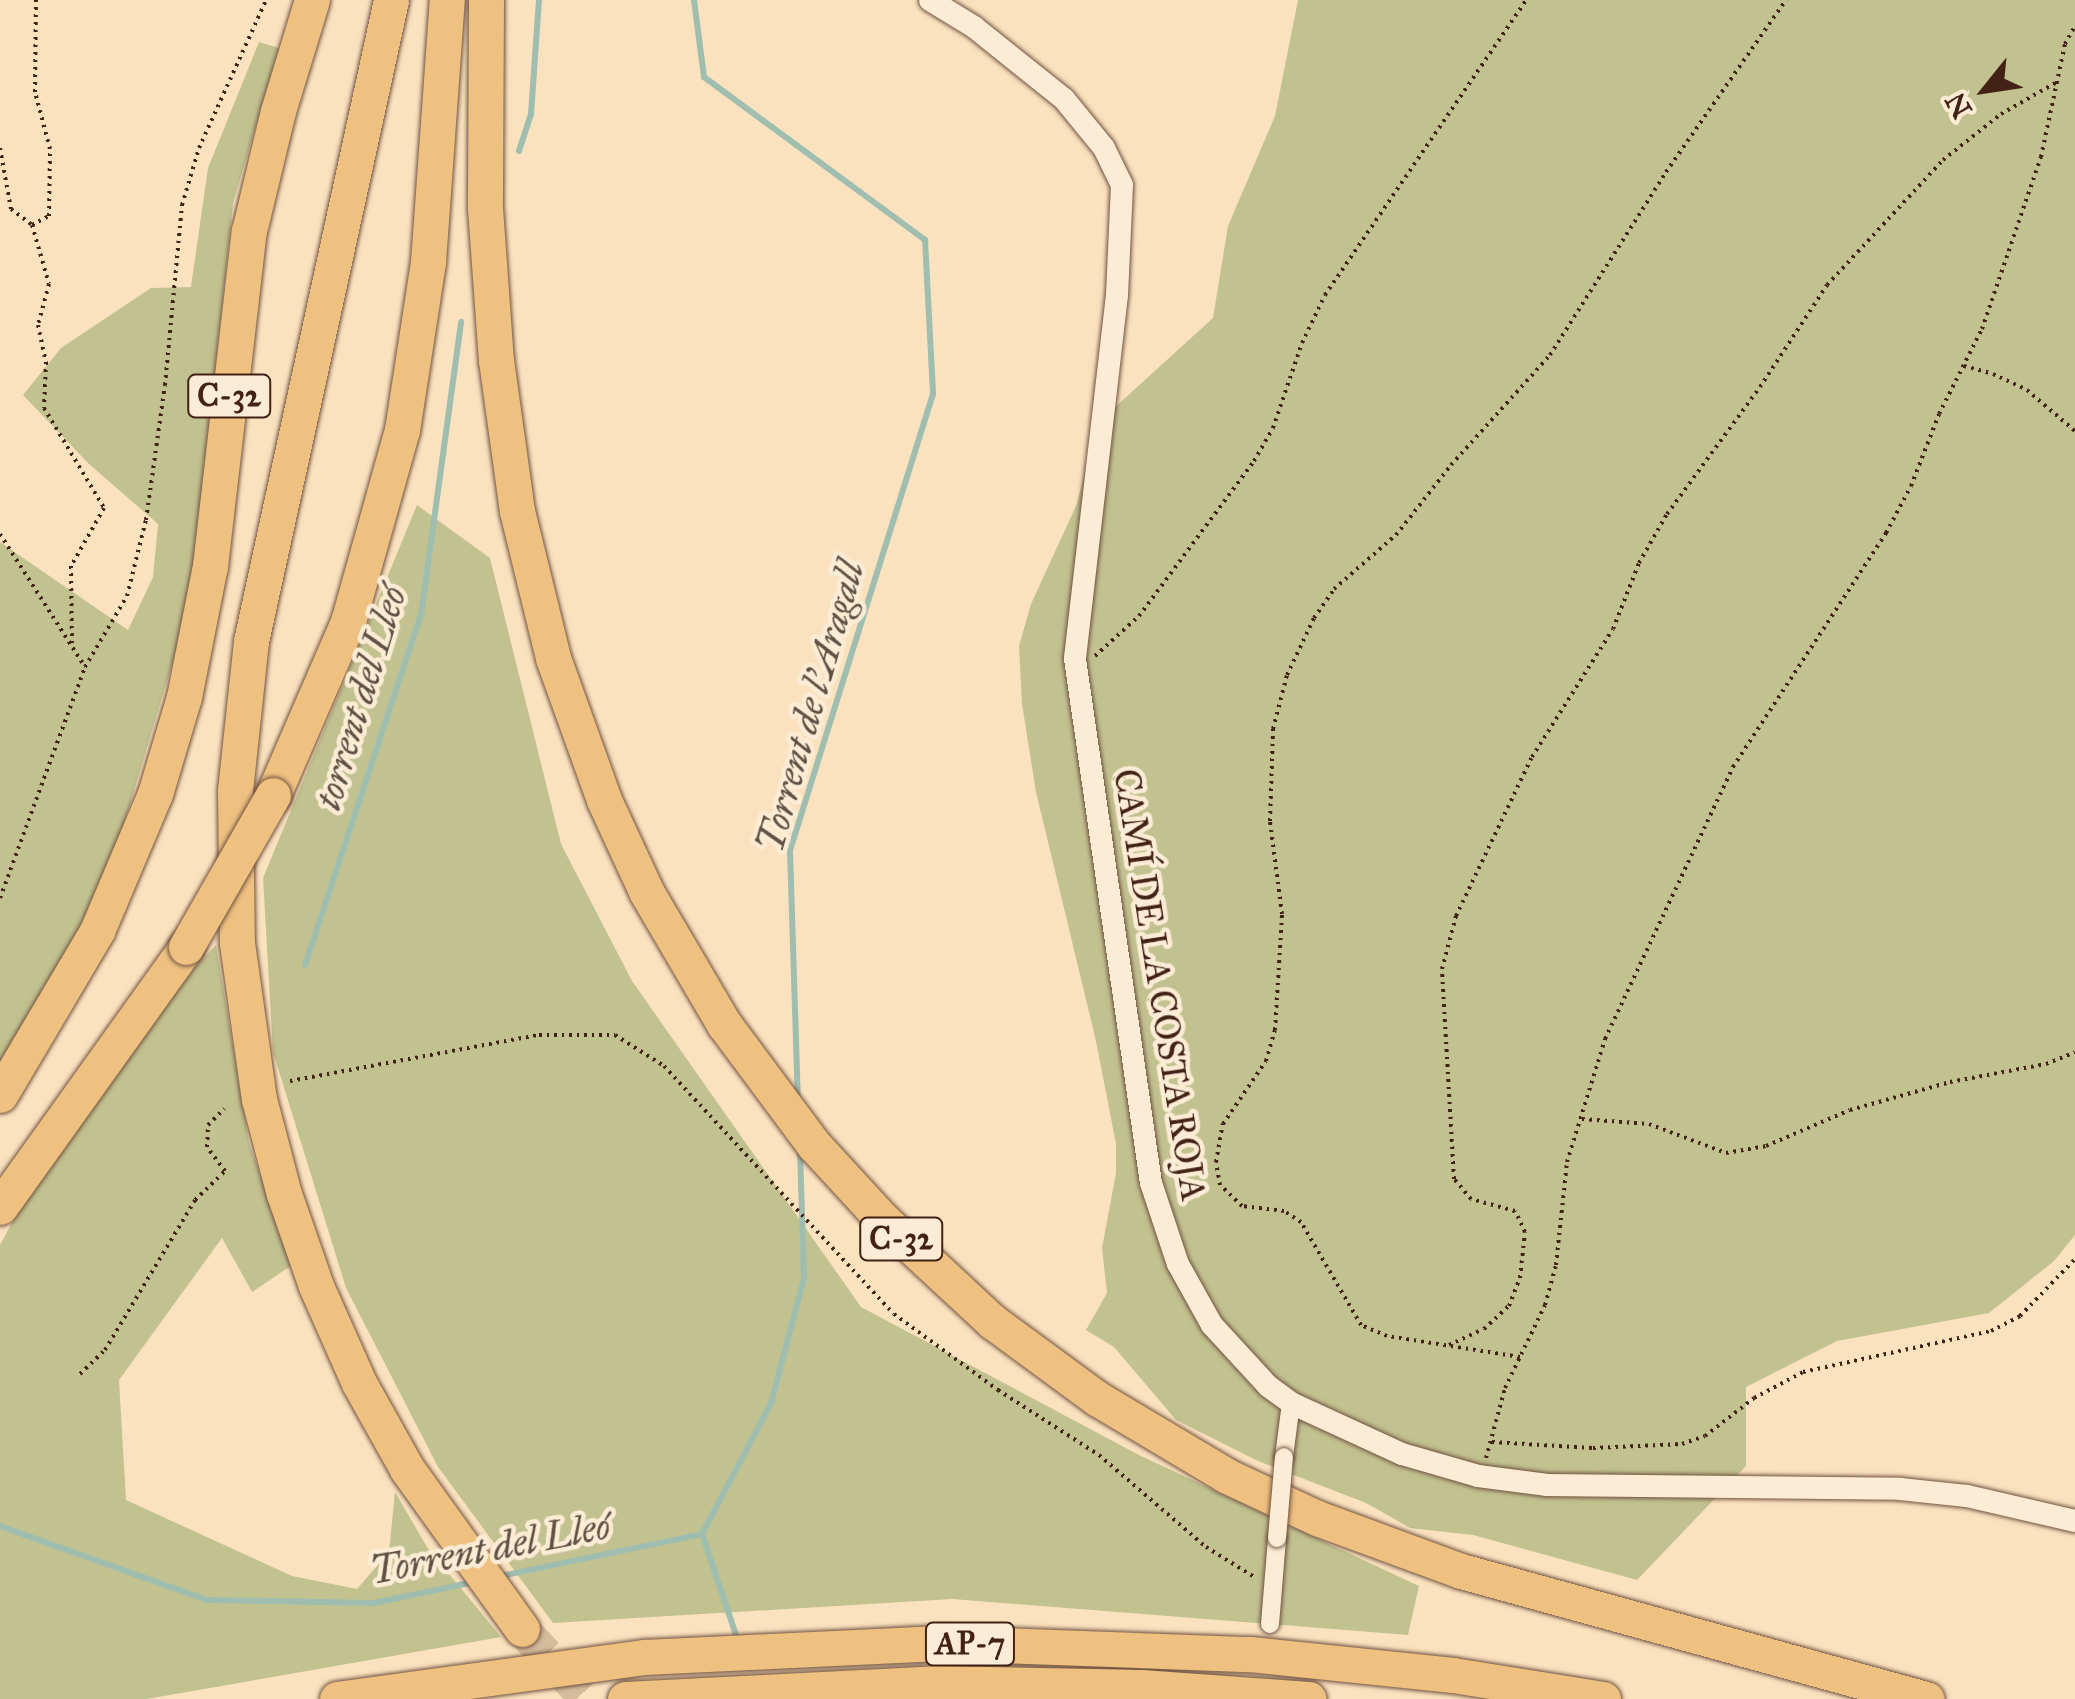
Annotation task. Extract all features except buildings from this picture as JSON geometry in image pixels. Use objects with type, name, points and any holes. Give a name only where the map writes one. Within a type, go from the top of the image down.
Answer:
[{"type":"highway","name":"C-32","points":[[0,1095],[59,1002],[105,914],[155,794],[184,697],[210,566],[248,231],[278,111],[312,0]]},
{"type":"highway","name":"C-32","points":[[391,0],[252,641],[235,790],[236,943],[259,1099],[284,1194],[322,1302],[359,1383],[407,1469],[522,1629]]},
{"type":"highway","points":[[0,1208],[186,946],[273,795],[348,622],[402,430],[428,262],[447,0]]},
{"type":"highway","name":"C-32","points":[[486,0],[484,174],[496,360],[517,511],[552,658],[604,800],[647,893],[724,1024],[814,1145],[882,1219],[993,1322],[1140,1426],[1241,1483],[1348,1531],[1461,1571],[1927,1699]]},
{"type":"highway","name":"AP-7","points":[[336,1699],[644,1658],[845,1645],[962,1644],[1250,1654],[1452,1675],[1603,1699]]},
{"type":"highway","name":"AP-7","points":[[625,1699],[936,1683],[1140,1686],[1309,1699]]},
{"type":"street","name":"CAMÍ DE LA COSTA ROJA","points":[[930,0],[1000,46],[1064,99],[1104,148],[1122,184],[1118,295],[1075,658],[1151,1183],[1194,1297],[1242,1360],[1292,1403],[1402,1454],[1478,1476],[1547,1485],[1900,1489],[1967,1496],[2075,1521]]},
{"type":"street","points":[[1270,1624],[1292,1403]]},
{"type":"path","points":[[32,225],[49,216],[50,182],[50,149],[35,92],[36,0]]},
{"type":"path","points":[[0,898],[85,668],[127,596],[146,520],[166,385],[182,205],[198,148],[266,0]]},
{"type":"path","points":[[1075,658],[1098,656],[1139,616],[1254,461],[1273,428],[1302,343],[1325,296],[1526,0]]},
{"type":"path","points":[[1520,1357],[1387,1336],[1361,1325],[1301,1222],[1284,1211],[1242,1206],[1220,1185],[1216,1162],[1223,1124],[1266,1061],[1276,1030],[1282,914],[1270,821],[1273,729],[1288,675],[1314,618],[1334,589],[1396,535],[1451,465],[1550,355],[1666,172],[1786,0]]},
{"type":"path","points":[[1478,1476],[1492,1442],[1505,1388],[1545,1305],[1556,1265],[1568,1162],[1605,1039],[1733,767],[1886,533],[1982,328],[2041,158],[2065,44],[2075,26]]},
{"type":"path","points":[[1449,1346],[1484,1329],[1508,1306],[1520,1278],[1525,1232],[1515,1211],[1470,1199],[1454,1179],[1442,970],[1456,916],[1532,757],[1612,629],[1639,563],[1667,514],[1760,387],[1826,285],[1943,160],[2001,114],[2057,82]]},
{"type":"path","points":[[0,148],[11,208],[32,225],[49,284],[38,324],[46,362],[44,408],[71,460],[104,508],[71,566],[72,648]]},
{"type":"path","points":[[1963,366],[1994,374],[2027,390],[2075,431]]},
{"type":"path","points":[[0,534],[85,668]]},
{"type":"path","points":[[290,1081],[539,1035],[616,1035],[664,1066],[894,1314],[998,1390],[1099,1455],[1206,1547],[1273,1587]]},
{"type":"path","points":[[1580,1119],[1649,1124],[1726,1154],[1766,1146],[1850,1110],[1950,1082],[2046,1064],[2075,1052]]},
{"type":"path","points":[[80,1374],[105,1350],[194,1200],[225,1171],[206,1148],[208,1124],[224,1109]]},
{"type":"path","points":[[1492,1442],[1594,1448],[1682,1444],[1704,1436],[1754,1398],[1803,1372],[1991,1331],[2020,1316],[2075,1259]]},
{"type":"green space","points":[[1298,0],[2075,0],[2075,1235],[2054,1261],[1989,1313],[1837,1341],[1746,1387],[1746,1466],[1637,1580],[1473,1535],[1410,1528],[1366,1503],[1258,1461],[1176,1420],[1114,1347],[1086,1330],[1107,1293],[1102,1248],[1116,1173],[1116,1144],[1096,1041],[1036,792],[1022,704],[1019,646],[1031,604],[1076,506],[1092,447],[1113,409],[1213,318],[1228,226],[1275,116]]},
{"type":"green space","points":[[259,42],[279,48],[233,203],[191,601],[121,834],[83,925],[0,1065],[0,542],[128,630],[153,577],[158,524],[89,464],[23,395],[61,348],[151,288],[191,287],[208,168]]},
{"type":"green space","points":[[417,505],[490,558],[561,844],[632,981],[861,1307],[1139,1455],[1419,1586],[1408,1635],[952,1599],[553,1623],[438,1467],[346,1288],[273,1052],[263,878]]},
{"type":"green space","points":[[216,945],[249,1143],[292,1265],[252,1292],[222,1238],[119,1380],[126,1500],[292,1576],[357,1589],[389,1552],[395,1492],[427,1547],[501,1637],[147,1699],[0,1699],[0,1245],[29,1191],[165,1001]]},
{"type":"waterway","name":"torrent del Lleó","points":[[519,151],[531,114],[539,0]]},
{"type":"waterway","name":"Torrent de l'Aragall","points":[[694,0],[704,77],[925,240],[933,394],[790,850],[798,1098]]},
{"type":"waterway","name":"torrent del Lleó","points":[[305,965],[421,615],[461,322]]},
{"type":"waterway","name":"Torrent de l'Aragall","points":[[738,1641],[702,1534],[771,1403],[804,1278],[800,1151]]},
{"type":"waterway","name":"Torrent del Lleó","points":[[0,1526],[207,1600],[374,1603],[474,1582]]},
{"type":"waterway","name":"Torrent del Lleó","points":[[501,1576],[702,1534]]},
{"type":"tunnel","points":[[522,1629],[588,1699]]}]
